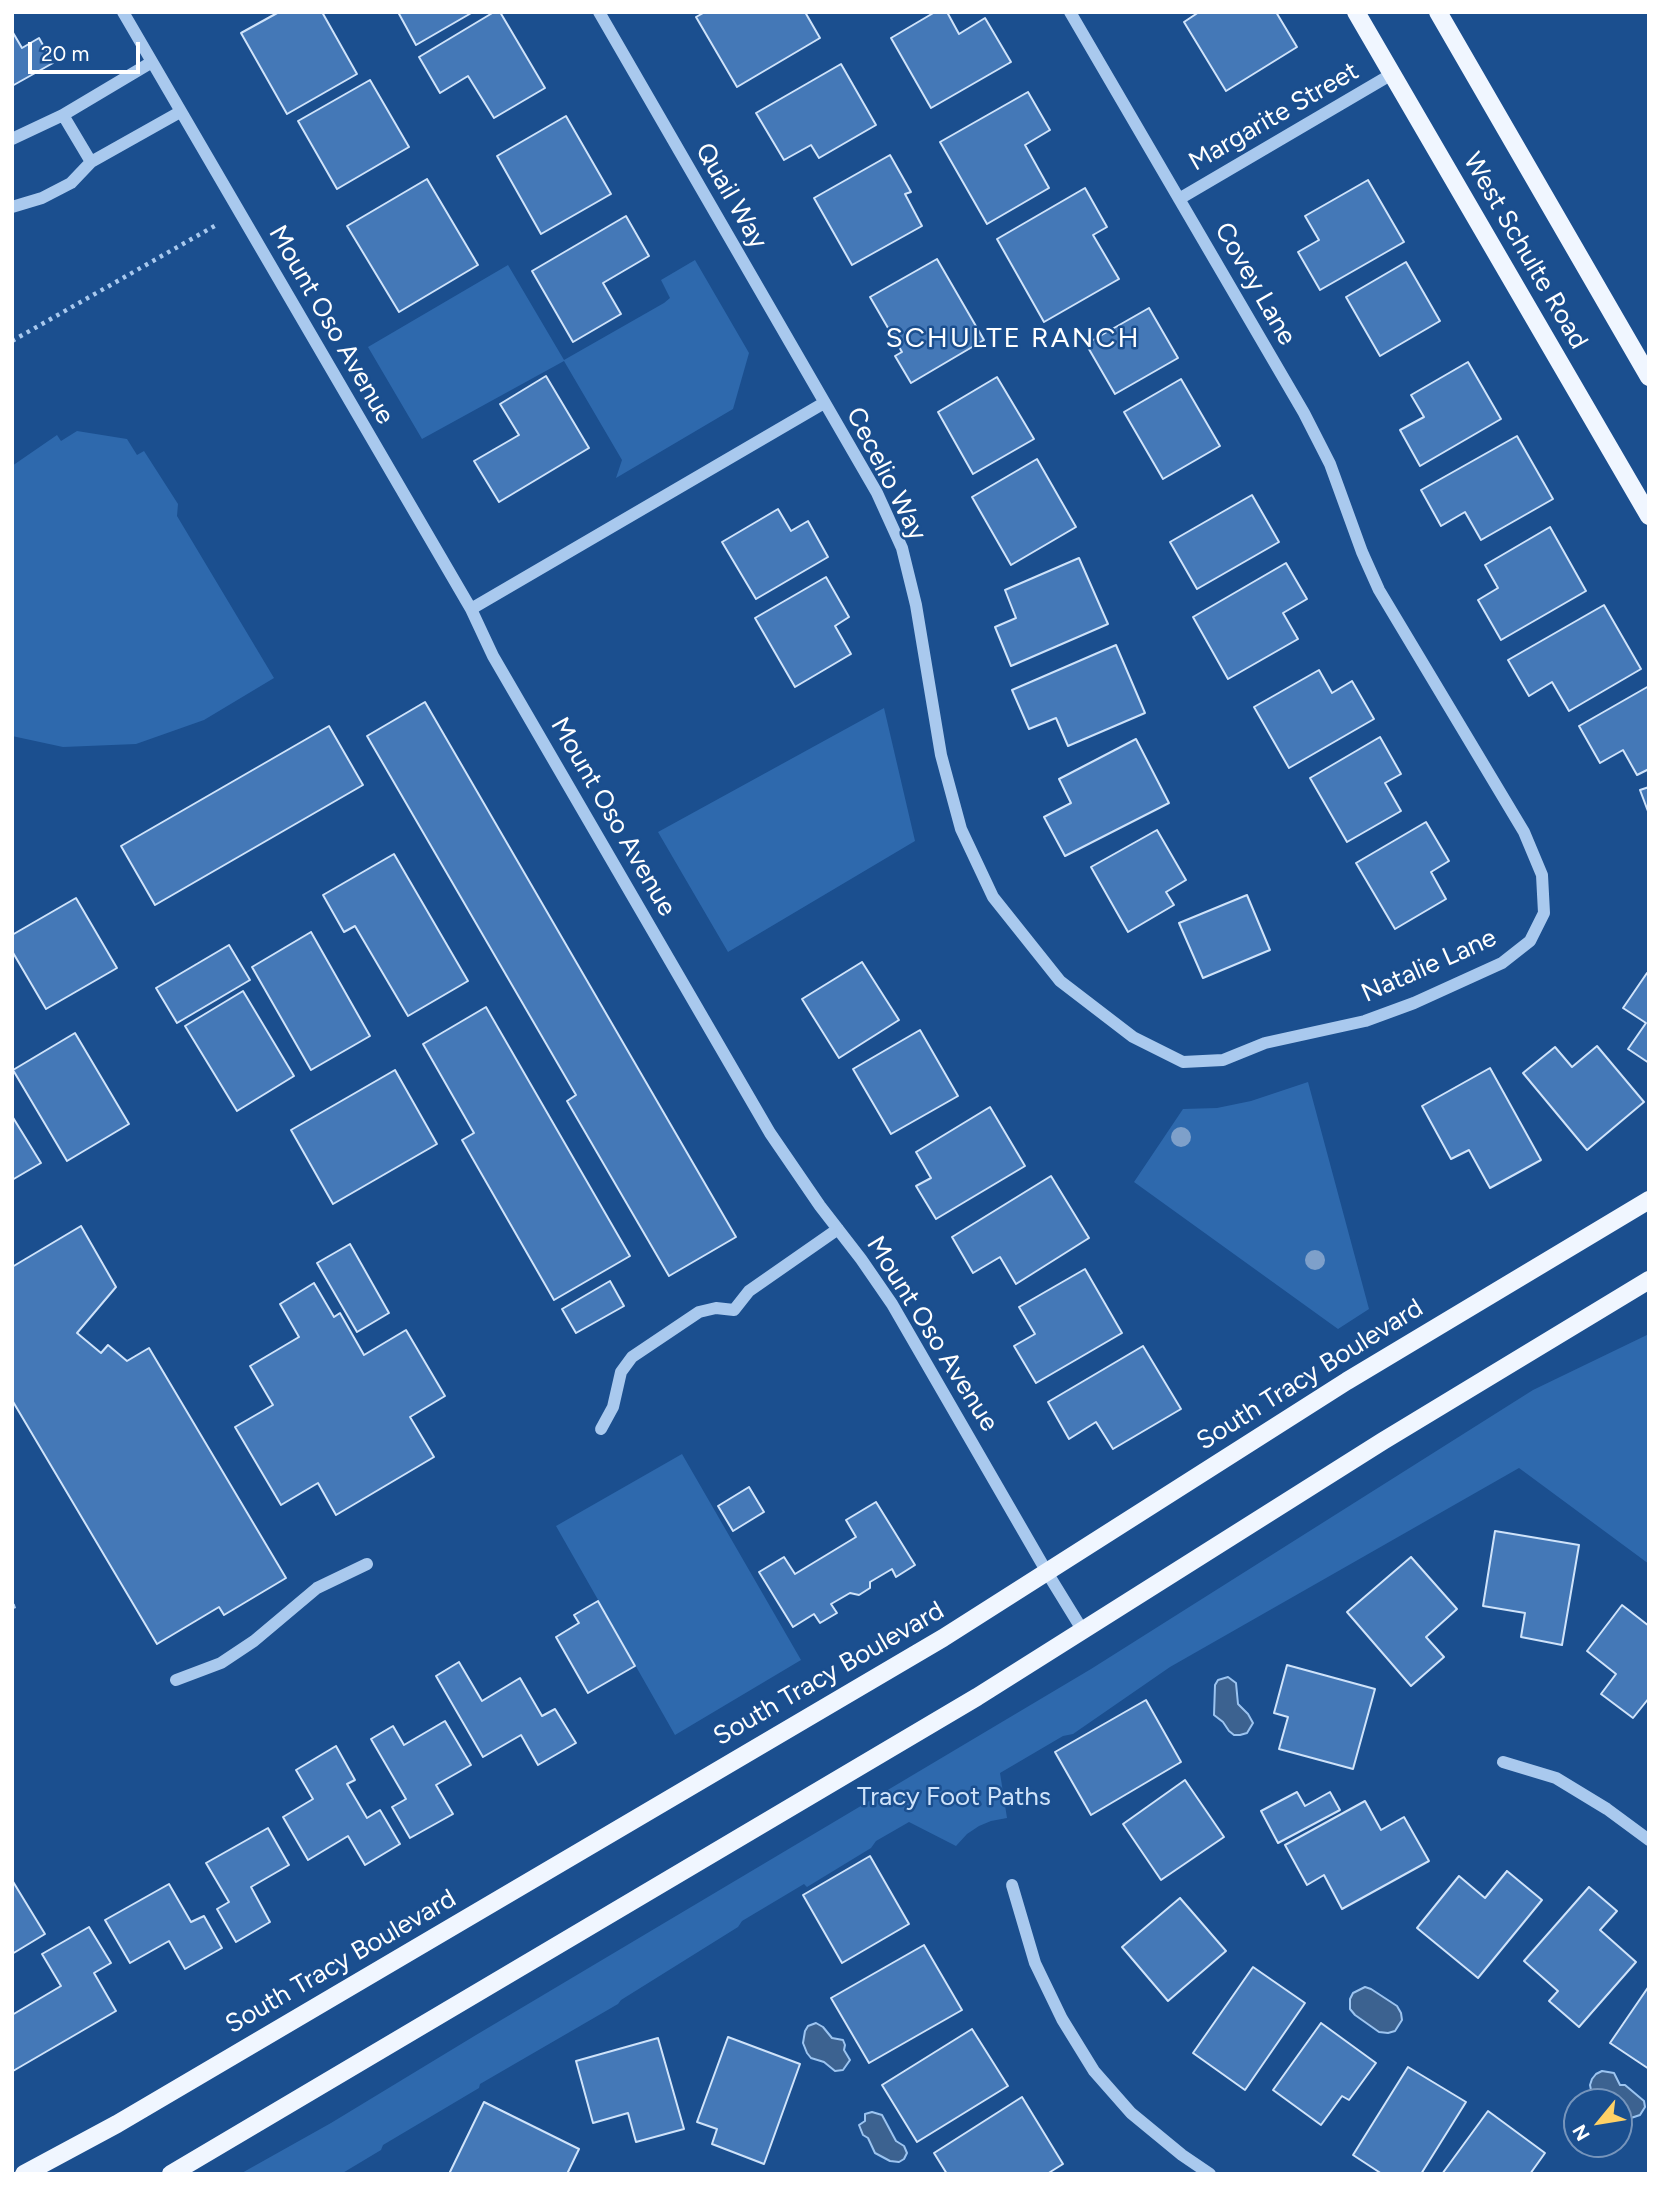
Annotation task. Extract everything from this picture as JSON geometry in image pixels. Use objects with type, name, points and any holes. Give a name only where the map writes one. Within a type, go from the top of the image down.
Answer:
[{"type":"main road","name":"West Schulte Road","points":[[1356,12],[1649,516]]},
{"type":"main road","name":"West Schulte Road","points":[[1438,12],[1649,377]]},
{"type":"main road","name":"South Tracy Boulevard","points":[[24,2174],[128,2118],[943,1639],[1347,1381],[1649,1200]]},
{"type":"main road","points":[[171,2174],[977,1697],[1383,1441],[1649,1280]]},
{"type":"street","name":"Mount Oso Avenue","points":[[123,12],[471,609],[493,656],[770,1133],[813,1198],[892,1304],[1083,1631]]},
{"type":"street","name":"Quail Way","points":[[599,12],[824,403]]},
{"type":"street","name":"Covey Lane","points":[[1070,12],[1304,413],[1330,464],[1379,590]]},
{"type":"street","points":[[12,139],[63,115],[152,62]]},
{"type":"street","name":"Margarite Street","points":[[1179,199],[1392,74]]},
{"type":"street","points":[[12,206],[42,198],[71,183],[91,162],[180,112]]},
{"type":"street","points":[[63,115],[91,162]]},
{"type":"street","name":"Cecelio Way","points":[[471,609],[824,403],[877,494],[902,548],[916,605],[941,755],[961,829],[993,897],[1060,981]]},
{"type":"street","name":"Natalie Lane","points":[[1060,981],[1133,1037],[1183,1062],[1223,1060],[1265,1043],[1365,1021],[1413,1003],[1502,962],[1530,941],[1544,913],[1542,875],[1524,832],[1379,590]]},
{"type":"street","points":[[601,1429],[613,1407],[621,1372],[632,1357],[699,1312],[716,1308],[734,1310],[749,1291],[838,1229]]},
{"type":"street","points":[[176,1680],[221,1663],[317,1588],[367,1564]]},
{"type":"street","points":[[1503,1762],[1556,1778],[1607,1809],[1649,1840]]},
{"type":"street","points":[[1012,1885],[1035,1963],[1062,2019],[1094,2071],[1131,2113],[1210,2174]]},
{"type":"path","points":[[12,341],[238,212]]},
{"type":"green space","points":[[695,260],[749,353],[733,409],[616,478],[622,460],[564,361],[422,439],[368,347],[508,265],[564,360],[664,303],[670,298],[661,280]]},
{"type":"green space","points":[[77,431],[127,439],[137,455],[144,451],[178,504],[177,516],[274,678],[204,720],[136,744],[63,747],[12,736],[12,466],[57,435],[61,441]]},
{"type":"green space","points":[[884,708],[915,841],[728,952],[658,832]]},
{"type":"green space","points":[[1308,1082],[1369,1309],[1338,1329],[1134,1182],[1183,1109],[1217,1108],[1251,1101]]},
{"type":"green space","name":"Tracy Foot Paths","points":[[1649,1334],[1649,1564],[1519,1468],[1170,1667],[1073,1734],[1063,1736],[1000,1773],[1007,1818],[979,1826],[956,1846],[909,1822],[807,1887],[804,1884],[742,1921],[738,1927],[618,2004],[480,2084],[479,2088],[383,2145],[381,2150],[341,2174],[240,2174],[331,2123],[1091,1669],[1533,1390]]},
{"type":"green space","points":[[682,1454],[801,1660],[675,1735],[556,1526]]},
{"type":"shaded area","points":[[1228,1677],[1236,1683],[1238,1704],[1253,1723],[1247,1733],[1240,1735],[1234,1735],[1214,1715],[1215,1685],[1218,1680]]},
{"type":"shaded area","points":[[1365,1987],[1397,2006],[1402,2020],[1395,2031],[1379,2032],[1350,2009],[1353,1993]]},
{"type":"shaded area","points":[[816,2023],[832,2038],[843,2040],[844,2050],[850,2060],[843,2070],[835,2071],[807,2053],[803,2043],[805,2031],[808,2026]]},
{"type":"shaded area","points":[[1602,2071],[1614,2073],[1620,2085],[1629,2088],[1591,2088],[1596,2074]]},
{"type":"shaded area","points":[[1633,2092],[1644,2101],[1645,2107],[1640,2115],[1633,2117]]},
{"type":"shaded area","points":[[872,2112],[882,2115],[896,2141],[904,2146],[907,2153],[904,2159],[899,2162],[890,2161],[875,2153],[859,2125],[865,2121],[865,2114]]},
{"type":"building","points":[[279,12],[322,12],[357,74],[287,114],[241,33]]},
{"type":"building","points":[[398,12],[473,12],[416,45]]},
{"type":"building","points":[[494,12],[500,12],[545,88],[494,118],[468,76],[440,93],[419,57]]},
{"type":"building","points":[[705,12],[805,12],[820,38],[737,87],[696,17]]},
{"type":"building","points":[[935,12],[947,12],[959,34],[985,18],[1011,62],[931,108],[891,38]]},
{"type":"building","points":[[1199,12],[1276,12],[1297,47],[1226,91],[1184,22]]},
{"type":"building","points":[[12,31],[22,48],[39,38],[53,63],[12,86]]},
{"type":"building","points":[[841,64],[876,125],[819,158],[811,145],[784,160],[756,113]]},
{"type":"building","points":[[370,80],[409,147],[337,189],[298,121]]},
{"type":"building","points":[[1028,92],[1050,130],[1025,145],[1049,188],[987,224],[940,142]]},
{"type":"building","points":[[566,116],[611,194],[541,234],[497,156]]},
{"type":"building","points":[[890,155],[911,192],[905,194],[922,226],[852,265],[814,198]]},
{"type":"building","points":[[427,179],[478,265],[399,312],[347,226]]},
{"type":"building","points":[[1368,180],[1404,242],[1320,290],[1298,252],[1319,240],[1305,216]]},
{"type":"building","points":[[1085,188],[1107,227],[1093,235],[1119,279],[1044,322],[997,239]]},
{"type":"building","points":[[626,216],[649,256],[603,283],[621,314],[573,342],[532,271]]},
{"type":"building","points":[[937,259],[984,340],[911,383],[895,356],[902,352],[870,297]]},
{"type":"building","points":[[1406,262],[1440,321],[1380,356],[1346,297]]},
{"type":"building","points":[[1149,308],[1178,358],[1115,394],[1086,344]]},
{"type":"building","points":[[1468,362],[1501,419],[1420,466],[1400,430],[1424,417],[1411,395]]},
{"type":"building","points":[[546,376],[589,448],[499,502],[474,461],[519,435],[500,404]]},
{"type":"building","points":[[997,377],[1034,439],[973,474],[938,412]]},
{"type":"building","points":[[1181,379],[1220,446],[1163,479],[1124,412]]},
{"type":"building","points":[[1517,436],[1553,499],[1481,540],[1465,512],[1441,526],[1421,490]]},
{"type":"building","points":[[1037,459],[1076,527],[1011,565],[972,497]]},
{"type":"building","points":[[1252,495],[1279,542],[1197,589],[1170,542]]},
{"type":"building","points":[[778,509],[791,531],[808,521],[828,557],[756,599],[722,542]]},
{"type":"building","points":[[1550,527],[1586,591],[1501,640],[1478,600],[1498,588],[1485,565]]},
{"type":"building","points":[[1079,558],[1108,624],[1011,666],[995,627],[1016,618],[1005,590]]},
{"type":"building","points":[[1286,563],[1307,599],[1283,613],[1298,639],[1228,679],[1193,617]]},
{"type":"building","points":[[826,577],[849,617],[835,626],[851,654],[795,687],[755,618]]},
{"type":"building","points":[[1604,605],[1641,669],[1569,711],[1552,682],[1529,696],[1508,660]]},
{"type":"building","points":[[1116,645],[1145,713],[1068,746],[1056,718],[1029,729],[1012,690]]},
{"type":"building","points":[[1319,670],[1332,693],[1352,681],[1374,719],[1289,768],[1254,707]]},
{"type":"building","points":[[1649,686],[1649,769],[1637,775],[1623,750],[1600,763],[1579,726]]},
{"type":"building","points":[[425,702],[736,1237],[669,1276],[567,1101],[576,1095],[367,736]]},
{"type":"building","points":[[329,726],[363,785],[155,905],[121,846]]},
{"type":"building","points":[[1380,737],[1401,774],[1385,783],[1401,811],[1347,842],[1310,778]]},
{"type":"building","points":[[1136,739],[1169,803],[1065,856],[1044,817],[1071,803],[1059,779]]},
{"type":"building","points":[[1649,787],[1649,814],[1640,790]]},
{"type":"building","points":[[1426,822],[1449,861],[1431,872],[1446,899],[1395,929],[1356,863]]},
{"type":"building","points":[[1157,830],[1186,880],[1166,892],[1174,905],[1128,932],[1091,867]]},
{"type":"building","points":[[394,854],[468,981],[408,1016],[355,926],[344,932],[323,895]]},
{"type":"building","points":[[1247,895],[1270,950],[1203,978],[1179,923]]},
{"type":"building","points":[[76,898],[117,968],[46,1009],[12,951],[12,935]]},
{"type":"building","points":[[311,932],[370,1036],[311,1070],[252,967]]},
{"type":"building","points":[[229,945],[250,980],[177,1023],[156,988]]},
{"type":"building","points":[[862,962],[899,1020],[839,1058],[802,999]]},
{"type":"building","points":[[1647,973],[1649,1063],[1628,1049],[1646,1023],[1623,1008]]},
{"type":"building","points":[[243,991],[294,1076],[237,1111],[185,1026]]},
{"type":"building","points":[[486,1007],[630,1256],[554,1300],[462,1140],[474,1133],[423,1044]]},
{"type":"building","points":[[920,1030],[958,1096],[891,1134],[853,1069]]},
{"type":"building","points":[[75,1033],[129,1124],[67,1161],[13,1070]]},
{"type":"building","points":[[1597,1046],[1644,1102],[1587,1150],[1523,1073],[1555,1047],[1572,1067]]},
{"type":"building","points":[[1490,1068],[1541,1160],[1490,1188],[1469,1150],[1451,1159],[1422,1106]]},
{"type":"building","points":[[395,1070],[437,1144],[333,1204],[291,1130]]},
{"type":"building","points":[[990,1107],[1025,1166],[936,1219],[916,1186],[931,1178],[916,1152]]},
{"type":"building","points":[[12,1116],[41,1163],[12,1180]]},
{"type":"building","points":[[1051,1176],[1089,1238],[1016,1284],[1000,1257],[973,1273],[952,1237]]},
{"type":"building","points":[[81,1226],[116,1287],[77,1333],[101,1353],[108,1345],[127,1361],[149,1348],[286,1578],[224,1615],[219,1607],[157,1644],[12,1400],[12,1267]]},
{"type":"building","points":[[350,1244],[389,1313],[357,1332],[317,1263]]},
{"type":"building","points":[[1085,1269],[1122,1333],[1036,1383],[1014,1346],[1035,1334],[1019,1307]]},
{"type":"building","points":[[610,1281],[624,1306],[576,1333],[562,1309]]},
{"type":"building","points":[[314,1283],[334,1317],[340,1313],[364,1355],[406,1330],[445,1396],[410,1417],[434,1457],[336,1515],[318,1483],[281,1505],[235,1427],[273,1405],[250,1366],[299,1337],[280,1304]]},
{"type":"building","points":[[1143,1346],[1181,1409],[1113,1449],[1096,1422],[1069,1439],[1048,1402]]},
{"type":"building","points":[[749,1487],[764,1512],[733,1531],[718,1506]]},
{"type":"building","points":[[876,1502],[915,1565],[896,1577],[892,1569],[870,1582],[870,1588],[859,1595],[850,1593],[831,1604],[837,1613],[820,1623],[814,1614],[793,1627],[759,1572],[784,1557],[795,1574],[856,1537],[846,1520]]},
{"type":"building","points":[[1495,1531],[1579,1545],[1562,1645],[1521,1637],[1525,1613],[1483,1606]]},
{"type":"building","points":[[1411,1557],[1457,1609],[1426,1637],[1444,1657],[1411,1686],[1347,1612]]},
{"type":"building","points":[[598,1601],[635,1666],[588,1693],[556,1637],[579,1623],[574,1615]]},
{"type":"building","points":[[1622,1605],[1649,1626],[1649,1698],[1633,1718],[1601,1694],[1616,1674],[1587,1651]]},
{"type":"building","points":[[459,1662],[482,1701],[520,1678],[542,1716],[555,1709],[576,1743],[538,1765],[521,1735],[483,1757],[436,1676]]},
{"type":"building","points":[[1287,1665],[1375,1689],[1353,1769],[1279,1749],[1288,1717],[1274,1713]]},
{"type":"building","points":[[1146,1700],[1181,1762],[1091,1815],[1055,1752]]},
{"type":"building","points":[[445,1721],[471,1765],[436,1785],[453,1814],[410,1838],[392,1807],[406,1799],[371,1739],[393,1726],[404,1745]]},
{"type":"building","points":[[336,1746],[355,1780],[347,1784],[367,1818],[380,1810],[400,1844],[365,1865],[348,1836],[308,1860],[283,1817],[313,1799],[296,1770]]},
{"type":"building","points":[[1185,1780],[1224,1837],[1161,1880],[1123,1824]]},
{"type":"building","points":[[1297,1792],[1305,1806],[1330,1792],[1340,1810],[1278,1843],[1261,1811]]},
{"type":"building","points":[[1365,1801],[1381,1830],[1404,1817],[1429,1861],[1342,1909],[1324,1875],[1307,1885],[1285,1845]]},
{"type":"building","points":[[268,1828],[289,1865],[251,1887],[270,1922],[236,1942],[217,1909],[229,1902],[206,1863]]},
{"type":"building","points":[[870,1856],[909,1924],[842,1963],[803,1895]]},
{"type":"building","points":[[1507,1871],[1542,1900],[1478,1978],[1417,1928],[1459,1876],[1485,1898]]},
{"type":"building","points":[[12,1880],[45,1934],[12,1954]]},
{"type":"building","points":[[169,1884],[191,1922],[204,1916],[222,1948],[185,1969],[169,1941],[130,1963],[105,1920]]},
{"type":"building","points":[[1589,1887],[1617,1911],[1600,1930],[1636,1962],[1579,2027],[1549,2001],[1558,1991],[1524,1961]]},
{"type":"building","points":[[1180,1898],[1226,1951],[1168,2001],[1122,1947]]},
{"type":"building","points":[[89,1927],[111,1963],[94,1973],[116,2011],[13,2071],[12,2015],[61,1986],[42,1954]]},
{"type":"building","points":[[924,1945],[962,2010],[869,2063],[831,1998]]},
{"type":"building","points":[[1253,1967],[1305,2003],[1245,2090],[1193,2053]]},
{"type":"building","points":[[1649,1986],[1649,2069],[1610,2043]]},
{"type":"building","points":[[1321,2023],[1376,2063],[1349,2100],[1342,2096],[1321,2125],[1273,2090]]},
{"type":"building","points":[[972,2029],[1008,2086],[917,2142],[882,2085]]},
{"type":"building","points":[[728,2037],[800,2064],[764,2164],[712,2144],[717,2129],[697,2122]]},
{"type":"building","points":[[658,2038],[684,2129],[636,2142],[628,2113],[593,2123],[576,2061]]},
{"type":"building","points":[[1408,2067],[1466,2102],[1421,2174],[1382,2174],[1353,2155]]},
{"type":"building","points":[[1022,2097],[1063,2164],[1047,2174],[947,2174],[934,2153]]},
{"type":"building","points":[[484,2102],[579,2149],[567,2174],[449,2174]]},
{"type":"building","points":[[1488,2111],[1545,2153],[1530,2174],[1442,2174]]},
{"type":"district","name":"SCHULTE RANCH","points":[[1013,339]]}]
